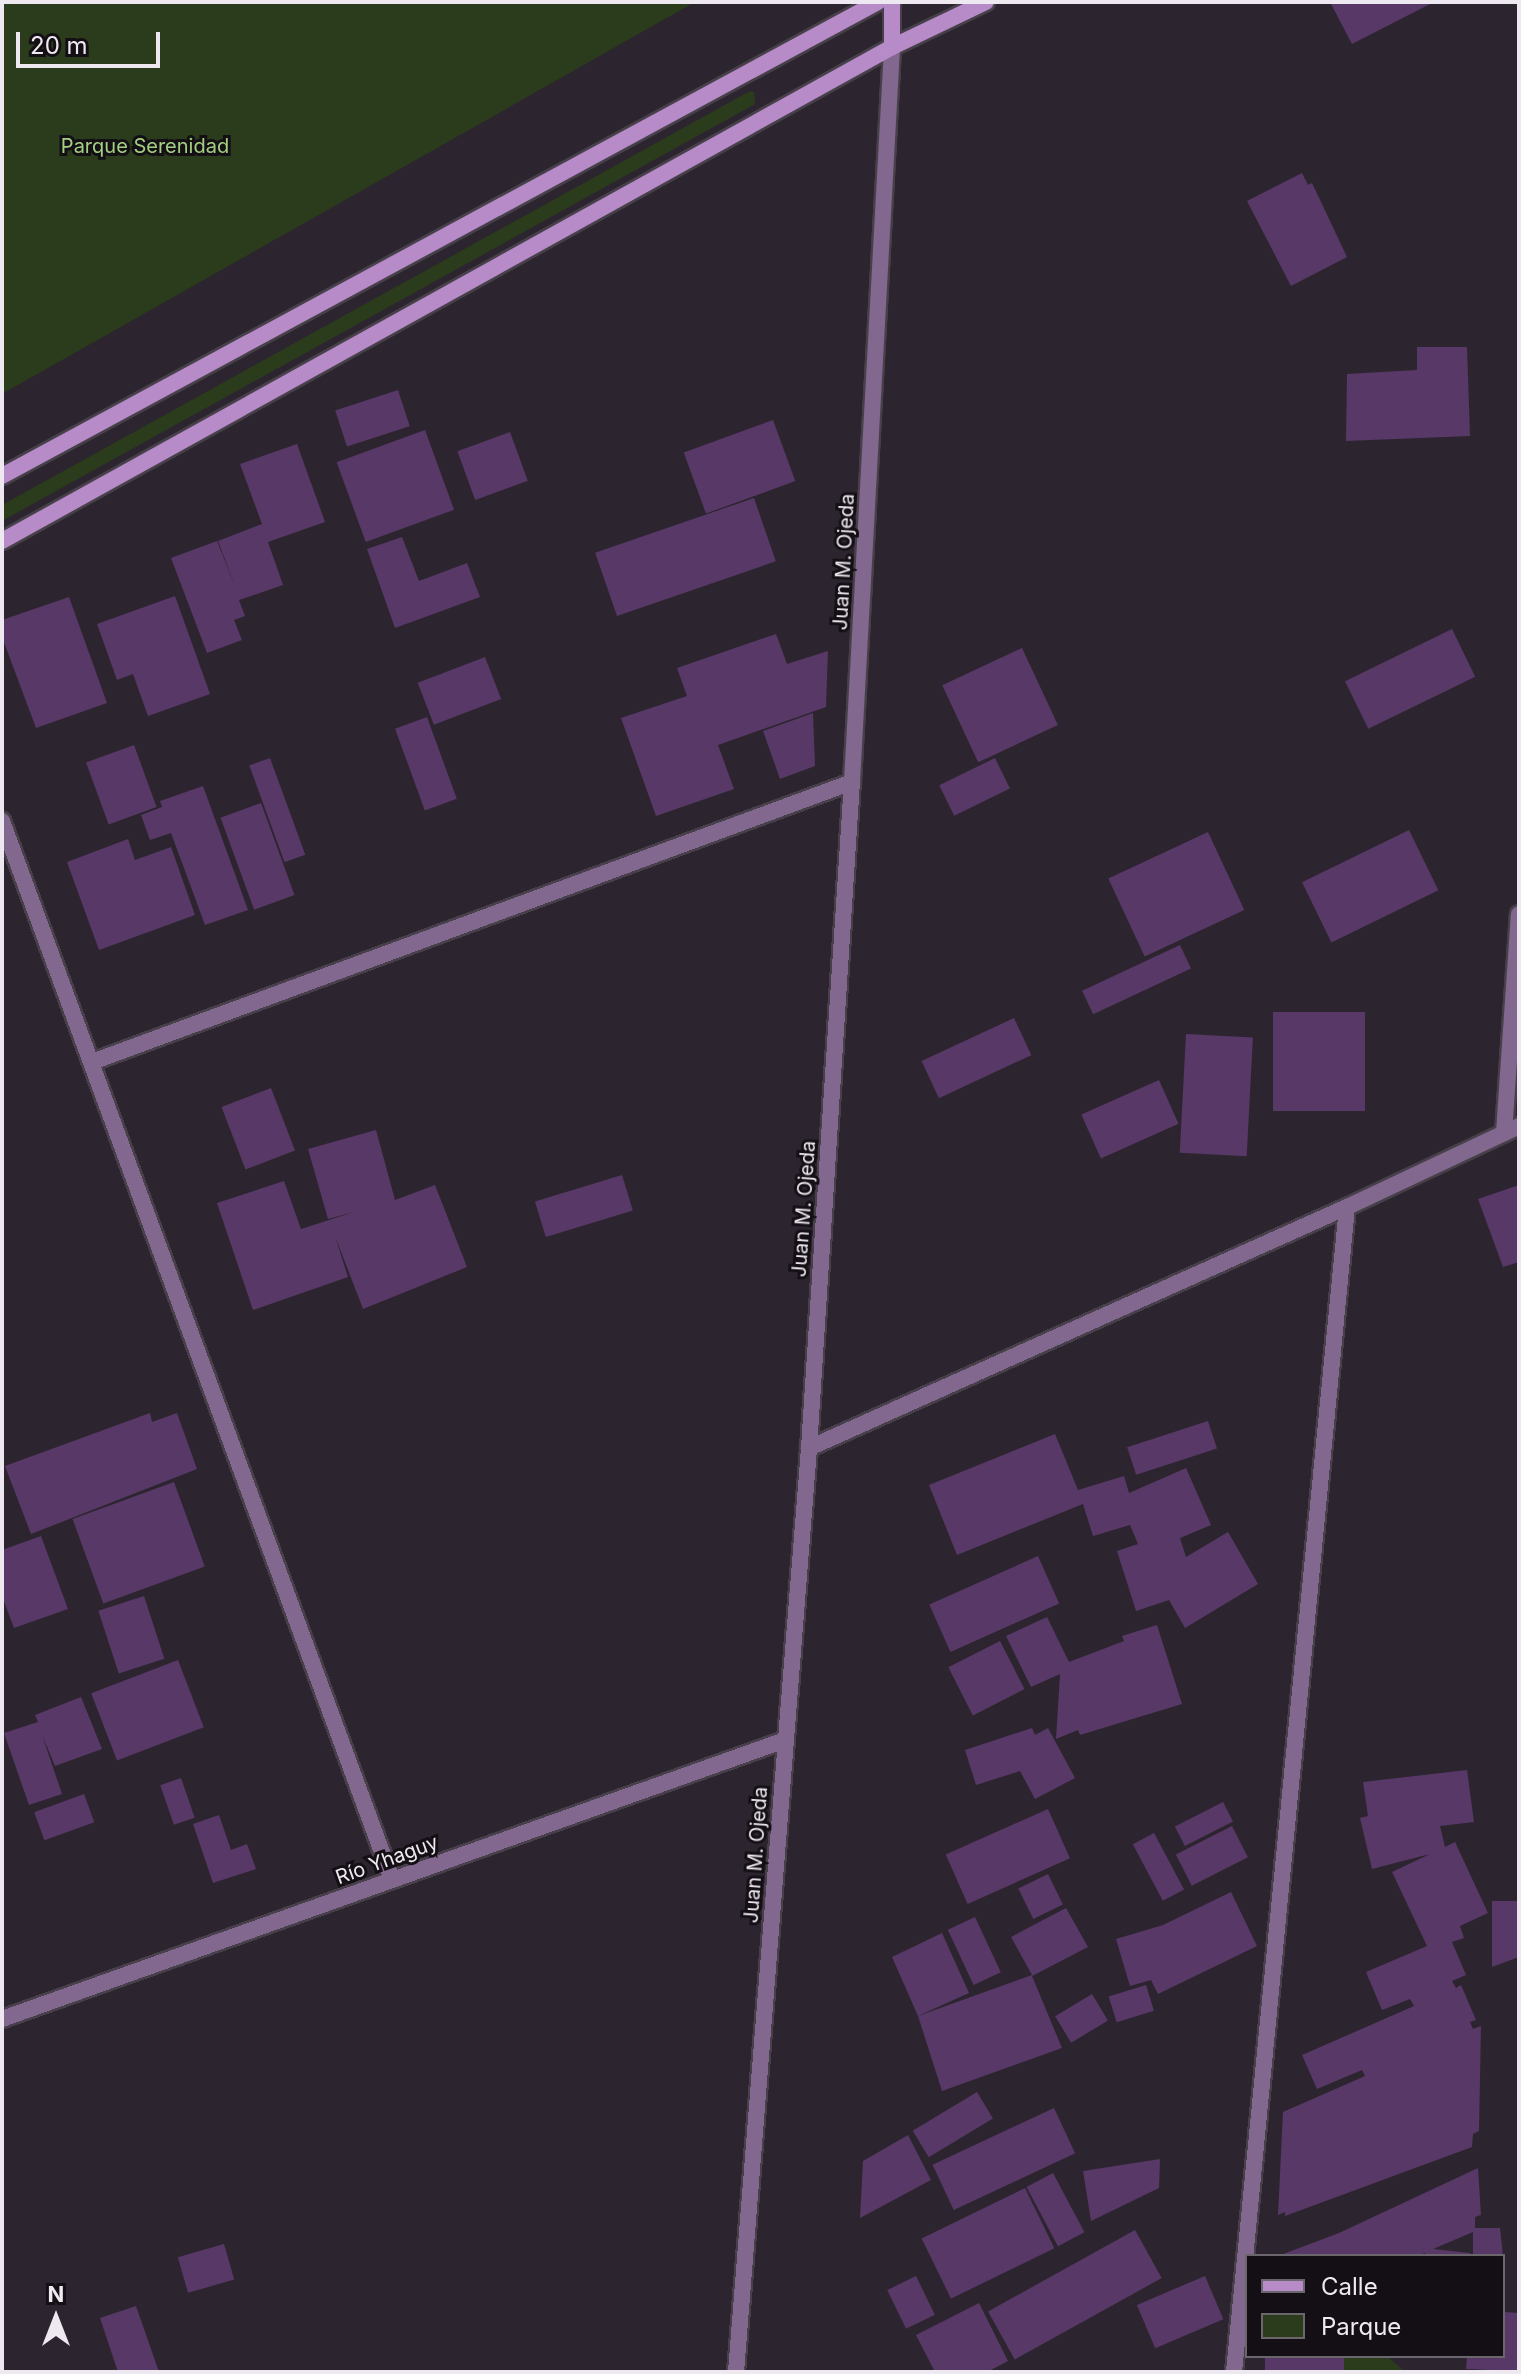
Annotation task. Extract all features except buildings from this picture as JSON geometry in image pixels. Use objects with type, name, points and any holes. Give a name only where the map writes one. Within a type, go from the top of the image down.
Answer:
[{"type":"main road","points":[[2,476],[878,2]]},
{"type":"main road","points":[[892,2],[892,47]]},
{"type":"main road","points":[[2,541],[892,47],[986,2]]},
{"type":"street","name":"Juan M. Ojeda","points":[[736,2372],[809,1448],[852,782],[892,47]]},
{"type":"street","points":[[92,1062],[852,782]]},
{"type":"street","points":[[2,821],[392,1879]]},
{"type":"street","points":[[809,1448],[1347,1207],[1512,1129],[1519,915]]},
{"type":"street","points":[[1245,2254],[1347,1207]]},
{"type":"street","name":"Río Yhaguy","points":[[2,2019],[785,1740]]},
{"type":"street","points":[[1234,2372],[1245,2259]]},
{"type":"green space","name":"Parque Serenidad","points":[[2,2],[695,2],[2,394]]},
{"type":"green space","points":[[750,91],[754,92],[755,104],[2,521],[2,505]]},
{"type":"green space","points":[[1324,2358],[1389,2358],[1405,2372],[1325,2372]]}]
